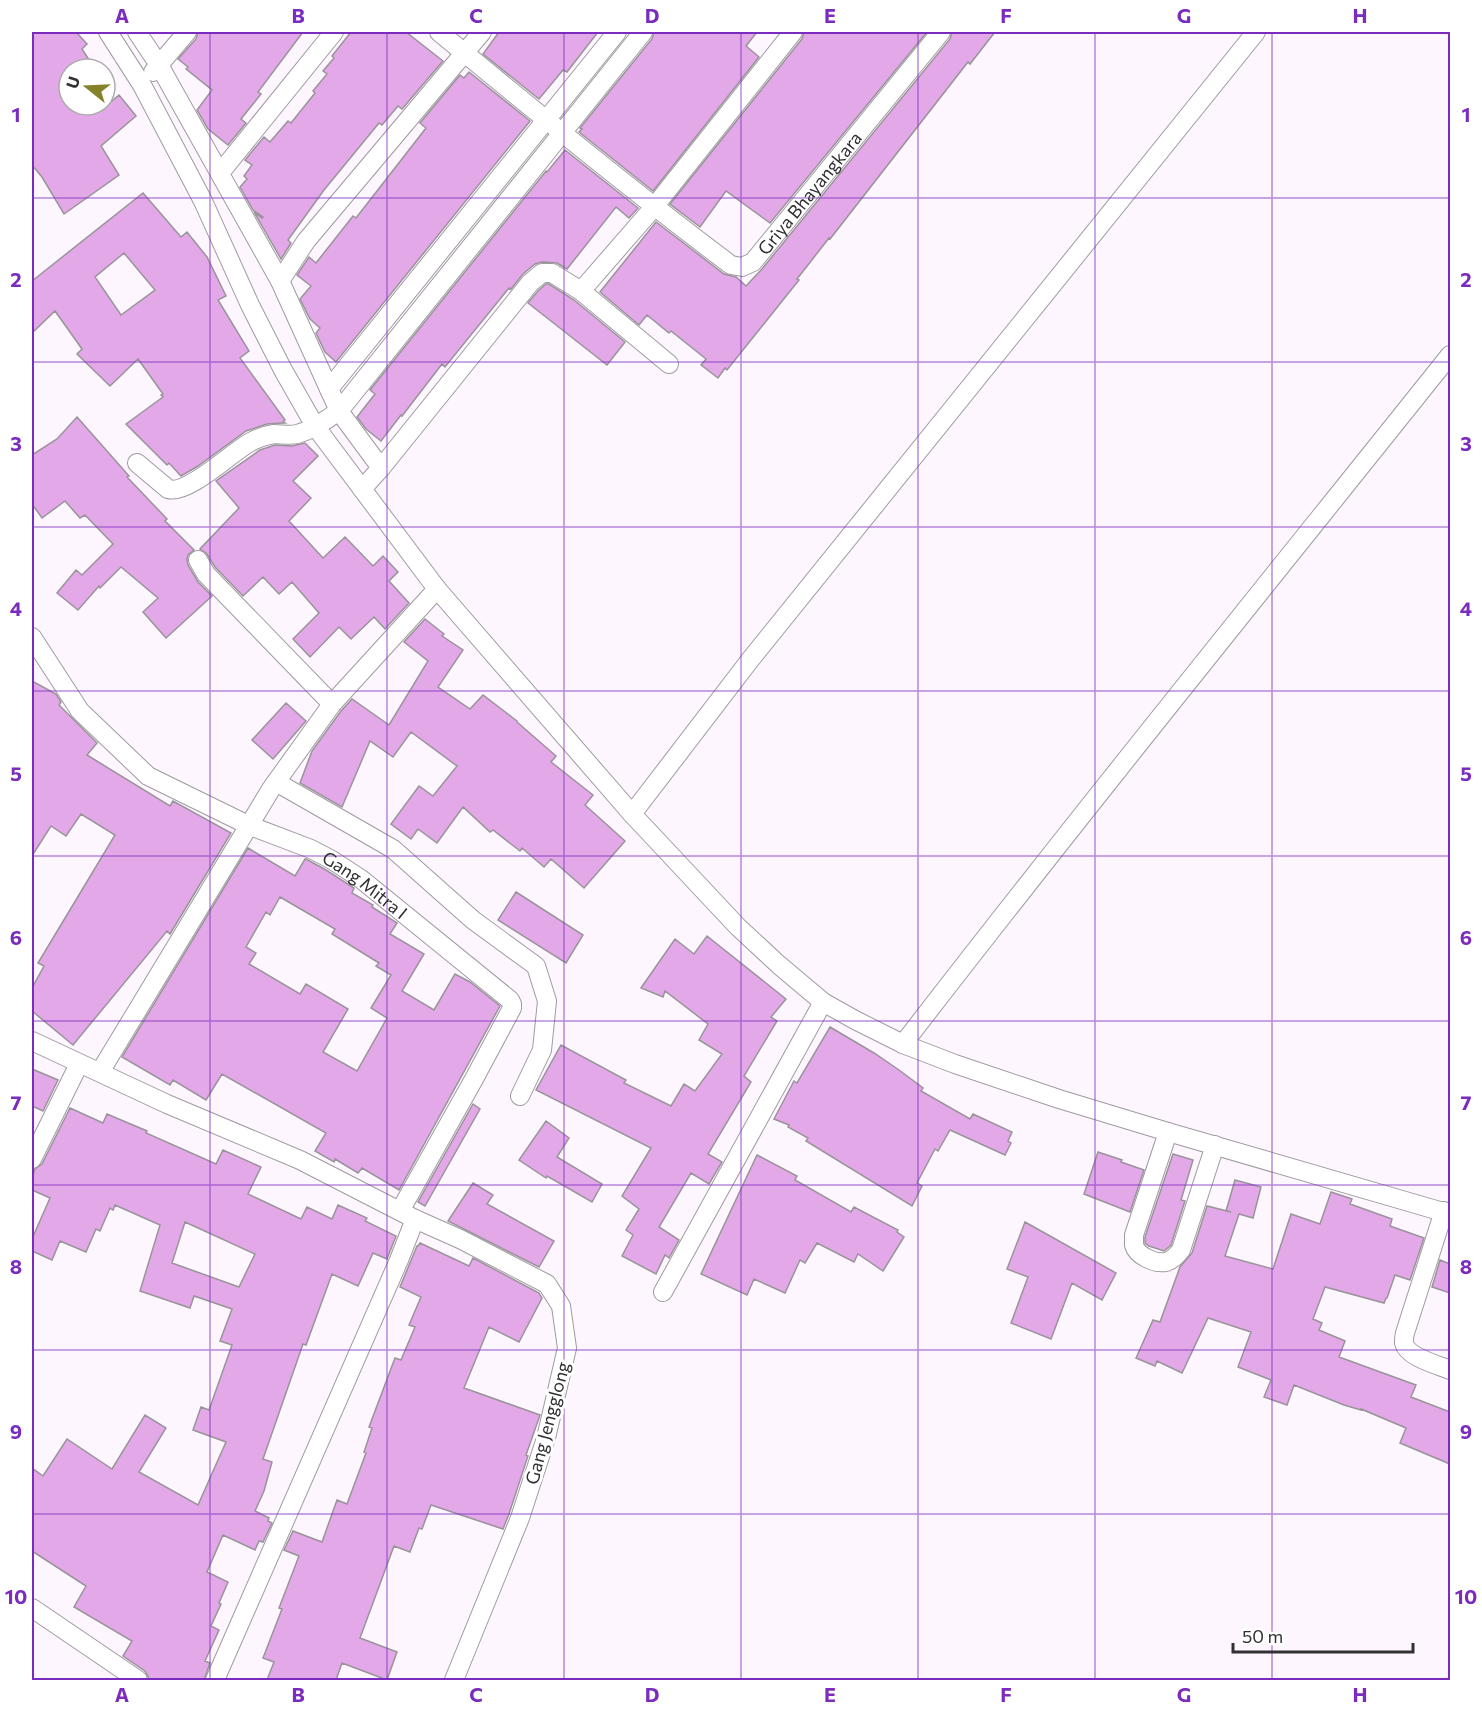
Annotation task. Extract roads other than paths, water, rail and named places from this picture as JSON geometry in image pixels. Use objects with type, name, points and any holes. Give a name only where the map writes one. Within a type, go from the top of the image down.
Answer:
[{"type":"street","points":[[108,32],[142,85],[203,201],[250,305],[315,426],[437,589],[632,814],[738,927],[824,1002],[903,1044],[1059,1099],[1447,1212],[1405,1333],[1404,1342],[1407,1350],[1414,1355],[1450,1370]]},
{"type":"street","points":[[138,32],[159,65],[280,281],[339,411],[381,468]]},
{"type":"street","points":[[142,85],[187,32]]},
{"type":"street","points":[[219,172],[334,32]]},
{"type":"street","name":"Griya Bhayangkara","points":[[439,32],[654,207],[731,265],[742,267],[753,262],[941,32]]},
{"type":"street","points":[[280,281],[306,241],[482,32]]},
{"type":"street","points":[[137,463],[168,489],[174,491],[212,470],[257,438],[274,434],[296,434],[315,426],[339,411],[552,125],[617,32]]},
{"type":"street","points":[[329,389],[552,125],[643,32]]},
{"type":"street","points":[[581,291],[654,207],[793,32]]},
{"type":"street","points":[[632,814],[750,660],[1256,32]]},
{"type":"street","points":[[362,489],[535,278],[542,273],[552,273],[581,291],[669,364]]},
{"type":"street","points":[[903,1044],[1271,577],[1450,355]]},
{"type":"street","points":[[198,560],[206,574],[332,704]]},
{"type":"street","points":[[100,1072],[274,785],[332,704],[437,589]]},
{"type":"street","name":"Gang Mitra I","points":[[32,637],[80,711],[148,776],[332,860],[360,879],[510,1000],[512,1008],[407,1215]]},
{"type":"street","points":[[274,785],[393,849],[473,920],[536,966],[547,1001],[542,1050],[520,1096]]},
{"type":"street","points":[[663,1292],[824,1002]]},
{"type":"street","name":"Gang Jengglong","points":[[32,1041],[167,1104],[300,1160],[547,1284],[561,1306],[567,1348],[546,1438],[520,1518],[454,1680]]},
{"type":"street","points":[[32,1159],[79,1064]]},
{"type":"street","points":[[1168,1132],[1134,1235],[1134,1244],[1138,1252],[1158,1262],[1168,1262],[1181,1250],[1215,1145]]},
{"type":"street","points":[[215,1680],[394,1270],[407,1215]]},
{"type":"street","points":[[32,1608],[138,1680]]}]
